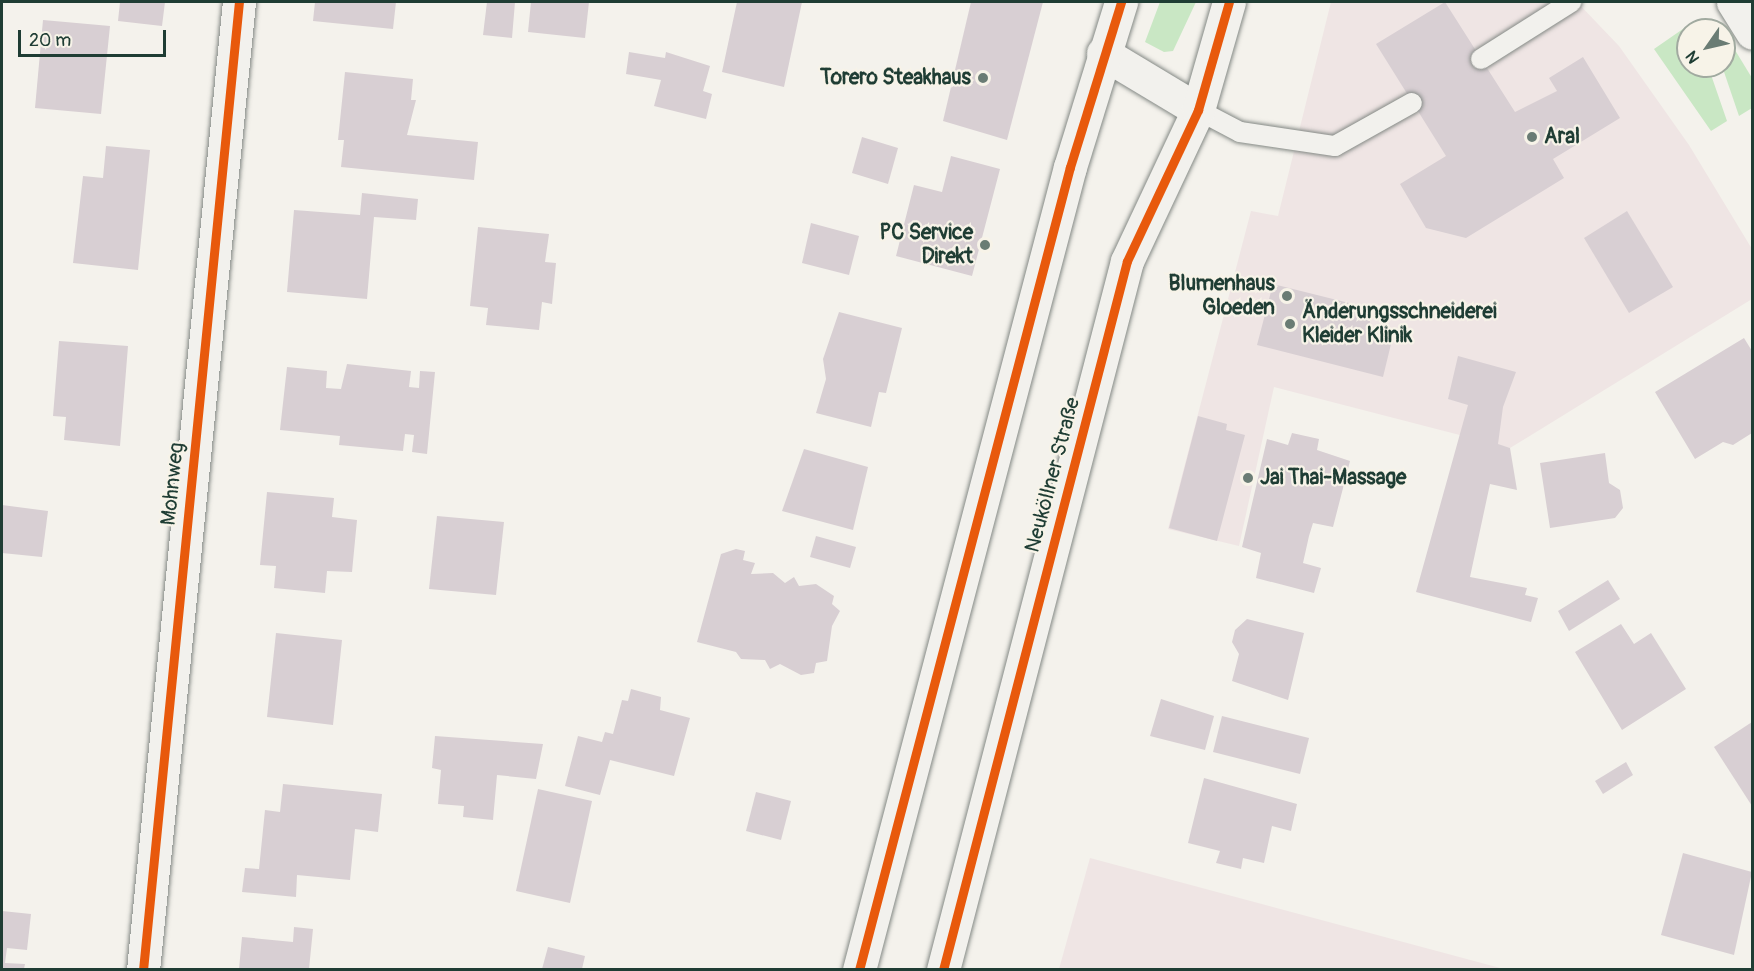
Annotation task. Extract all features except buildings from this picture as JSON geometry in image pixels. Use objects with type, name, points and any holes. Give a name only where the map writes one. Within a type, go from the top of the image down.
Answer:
[{"type":"main road","name":"Mohnweg","points":[[143,969],[239,2]]},
{"type":"main road","points":[[860,969],[1103,53],[1121,2]]},
{"type":"main road","name":"Neuköllner Straße","points":[[943,969],[1127,261],[1198,110],[1229,2]]},
{"type":"main road","points":[[1733,2],[1752,33]]},
{"type":"main road","points":[[1103,53],[1198,110]]},
{"type":"lane","points":[[1481,59],[1571,2]]},
{"type":"lane","points":[[1198,110],[1240,132],[1335,146],[1412,103]]},
{"type":"shaded area","points":[[1331,2],[1577,2],[1619,46],[1689,145],[1752,249],[1752,299],[1510,448],[1274,387],[1239,546],[1168,529],[1251,211],[1278,216]]},
{"type":"shaded area","points":[[1090,858],[1504,969],[1059,969]]},
{"type":"green space","points":[[1160,2],[1196,2],[1173,51],[1164,52],[1145,42]]},
{"type":"green space","points":[[1676,34],[1676,78],[1712,78],[1727,121],[1711,131],[1654,49]]},
{"type":"green space","points":[[1736,52],[1752,78],[1752,108],[1739,116],[1726,78],[1736,78]]},
{"type":"cycle path","points":[[143,970],[239,2]]},
{"type":"cycle path","points":[[859,970],[1070,167],[1121,2]]},
{"type":"cycle path","points":[[943,970],[1127,261],[1198,110],[1229,2]]},
{"type":"place","name":"Torero Steakhaus","points":[[983,78]]},
{"type":"place","name":"Aral","points":[[1532,137]]},
{"type":"place","name":"PC Service Direkt","points":[[985,245]]},
{"type":"place","name":"Blumenhaus Gloeden","points":[[1287,296]]},
{"type":"place","name":"Änderungsschneiderei Kleider Klinik","points":[[1290,324]]},
{"type":"place","name":"Jai Thai-Massage","points":[[1248,478]]}]
